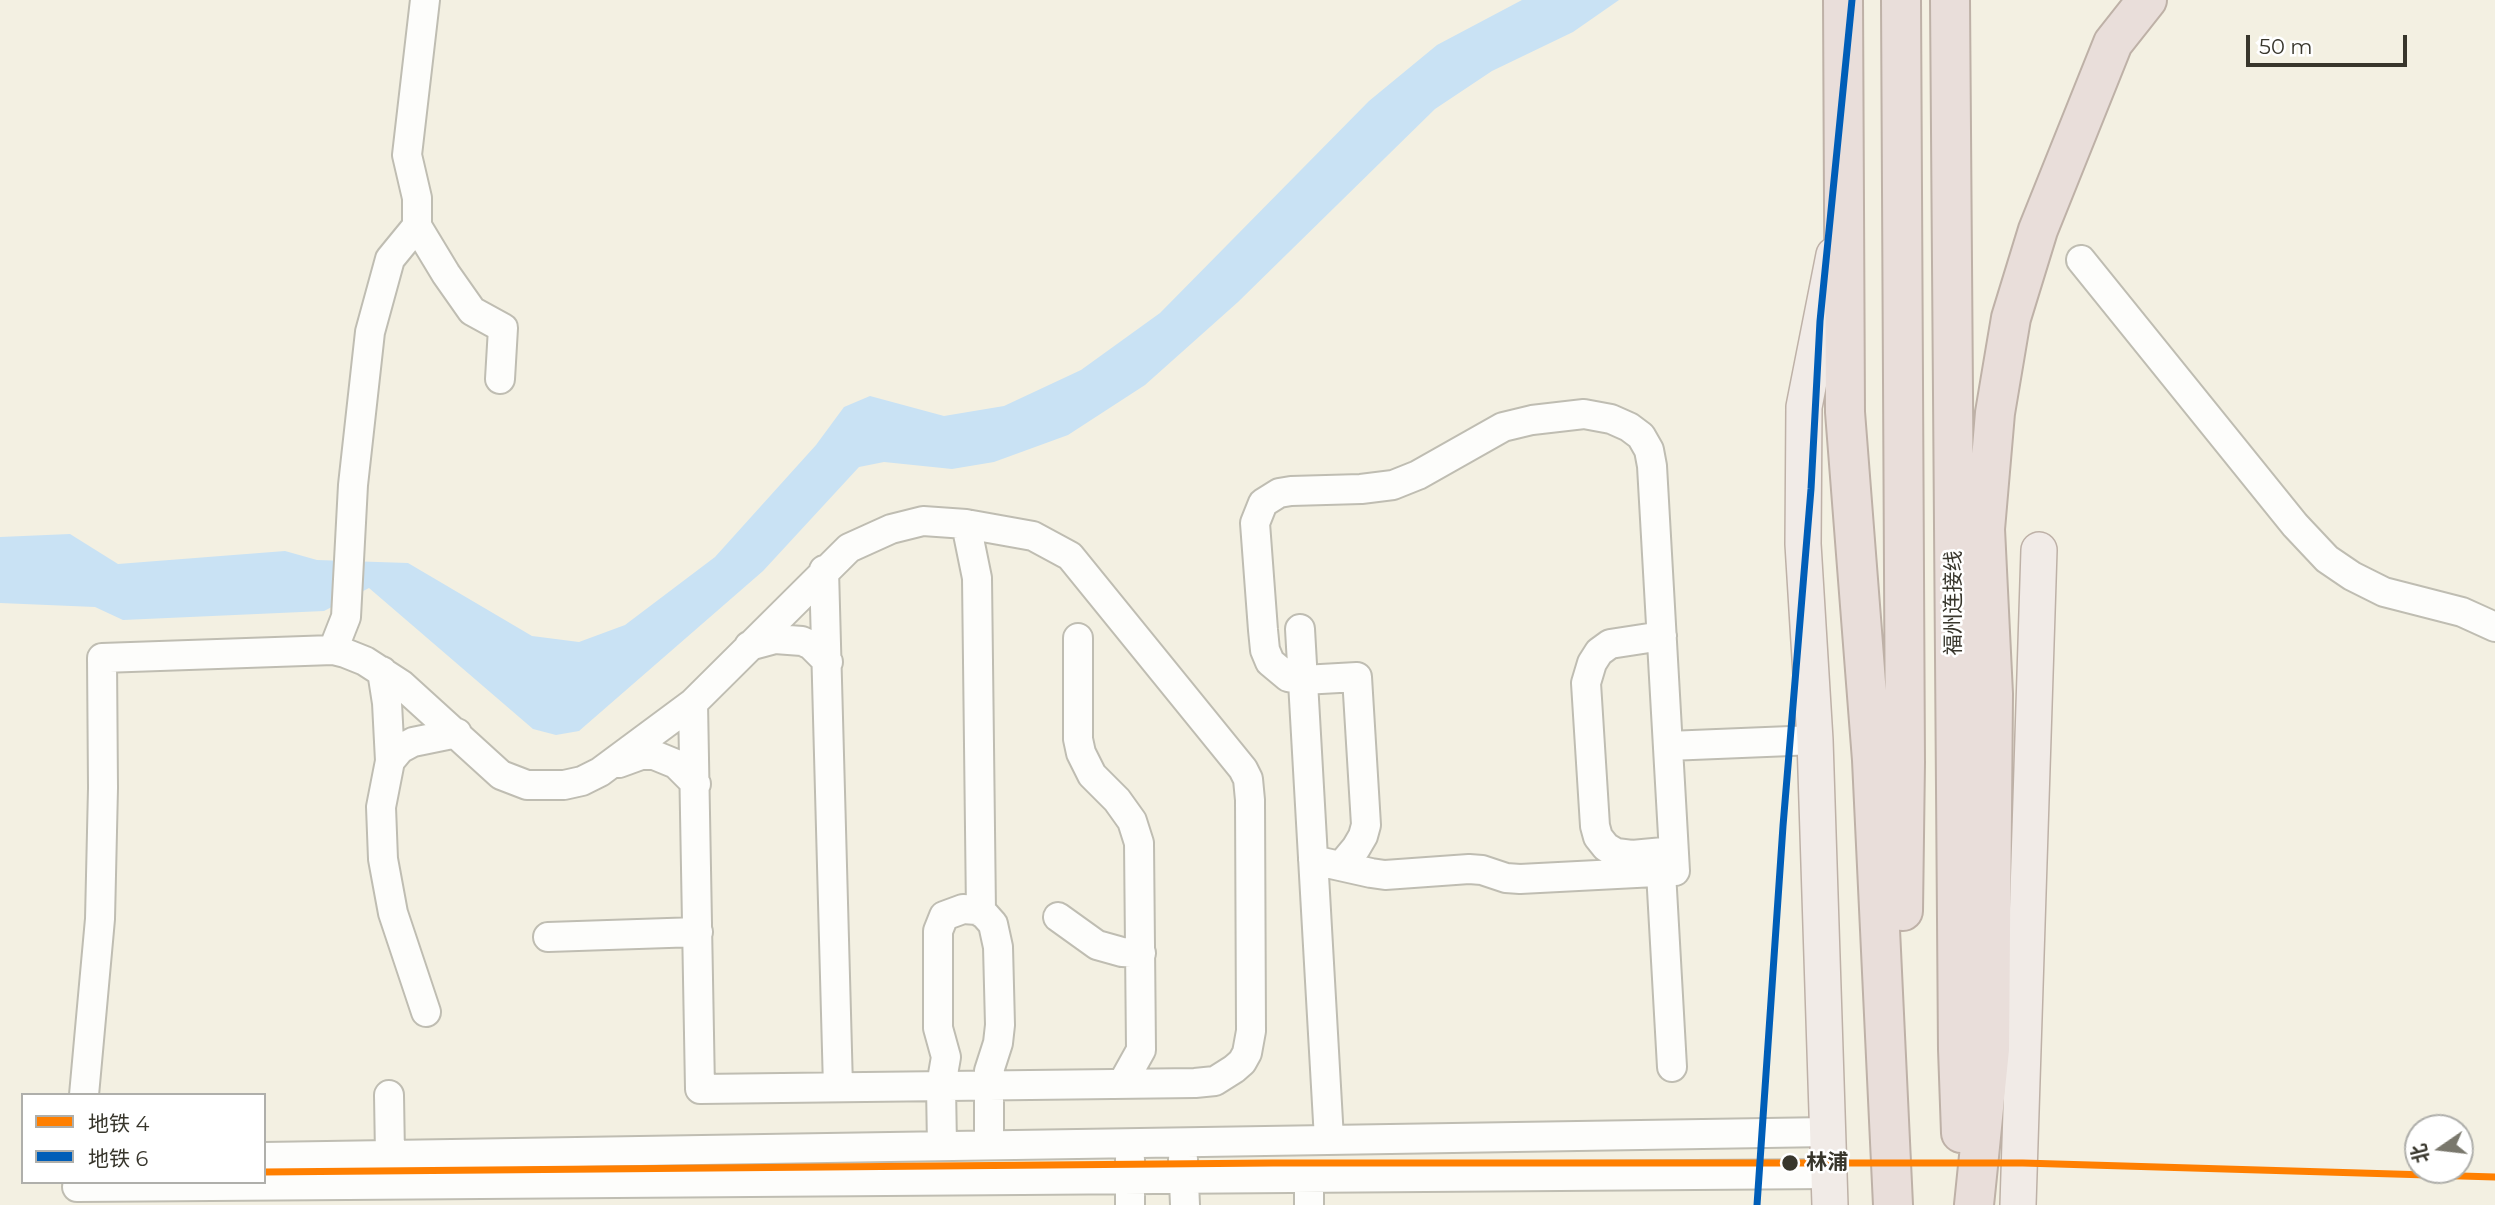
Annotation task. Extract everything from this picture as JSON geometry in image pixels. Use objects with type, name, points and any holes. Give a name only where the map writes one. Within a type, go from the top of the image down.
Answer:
[{"type":"highway","points":[[1843,0],[1845,412],[1872,760],[1895,1205]]},
{"type":"highway","points":[[1895,1205],[1905,762],[1901,0]]},
{"type":"highway","name":"福州连接线","points":[[1950,0],[1958,1049],[1964,1205]]},
{"type":"highway","points":[[1974,1205],[1990,1049],[1993,694],[1985,529],[1995,413],[2011,318],[2038,230],[2113,43],[2147,0]]},
{"type":"main road","points":[[1830,1189],[1815,740],[1803,544],[1804,407],[1843,214]]},
{"type":"main road","points":[[2018,1205],[2039,550]]},
{"type":"street","points":[[425,0],[407,155],[417,198],[417,226],[472,311],[503,328],[500,379]]},
{"type":"street","points":[[333,650],[346,617],[353,485],[370,332],[390,259],[417,226]]},
{"type":"street","points":[[2081,260],[2295,525],[2327,559],[2352,576],[2384,592],[2462,612],[2495,627]]},
{"type":"street","points":[[1341,866],[1356,848],[1366,825],[1357,677],[1303,680],[1288,677],[1270,662],[1265,650],[1255,523],[1263,502],[1279,493],[1291,491],[1361,489],[1393,485],[1418,475],[1503,427],[1558,416],[1584,414],[1611,419],[1641,436],[1649,450],[1668,746],[1667,862],[1672,1067]]},
{"type":"street","points":[[600,772],[693,703],[849,548],[891,529],[923,522],[966,524],[1021,534],[1058,548],[1080,567],[1237,761],[1248,779],[1250,1043],[1242,1062],[1224,1076],[1205,1083],[700,1089],[693,703]]},
{"type":"street","points":[[966,524],[977,578],[981,912]]},
{"type":"street","points":[[977,578],[983,561],[991,551],[1021,534]]},
{"type":"street","points":[[824,570],[838,1087]]},
{"type":"street","points":[[1300,629],[1329,1139]]},
{"type":"street","points":[[1662,636],[1623,640],[1610,644],[1599,652],[1587,673],[1587,696],[1595,826],[1598,837],[1606,847],[1616,853],[1667,862]]},
{"type":"street","points":[[1078,638],[1078,739],[1081,753],[1085,766],[1126,812],[1136,832],[1140,855],[1141,1050],[1122,1084]]},
{"type":"street","points":[[749,646],[775,639],[802,641],[811,645],[828,662]]},
{"type":"street","points":[[85,1093],[100,919],[102,658],[333,650],[365,661],[382,671],[421,701],[501,775],[515,782],[545,787],[564,785],[582,781],[629,758],[654,755],[676,764],[696,783]]},
{"type":"street","points":[[382,671],[387,702],[390,761],[382,807],[383,859],[393,913],[426,1012]]},
{"type":"street","points":[[390,761],[400,749],[413,742],[457,733]]},
{"type":"street","points":[[1668,746],[1815,740]]},
{"type":"street","points":[[1313,860],[1385,875],[1482,870],[1506,878],[1520,879],[1667,862]]},
{"type":"street","points":[[942,1146],[940,1086],[946,1057],[938,1028],[938,931],[944,916],[963,909],[981,912],[993,924],[998,947],[999,1035],[989,1071],[989,1145]]},
{"type":"street","points":[[1058,917],[1097,946],[1141,953]]},
{"type":"street","points":[[548,937],[698,932]]},
{"type":"street","points":[[1141,1050],[1168,1084]]},
{"type":"street","points":[[389,1095],[390,1155]]},
{"type":"street","points":[[266,1157],[1828,1132]]},
{"type":"street","points":[[1130,1142],[1130,1192]]},
{"type":"street","points":[[1183,1142],[1184,1192]]},
{"type":"street","points":[[694,1150],[694,1194]]},
{"type":"street","points":[[76,1192],[453,1195],[1830,1189]]},
{"type":"water","points":[[1522,0],[1619,0],[1573,32],[1492,71],[1435,109],[1238,302],[1145,385],[1068,435],[994,462],[952,469],[884,462],[859,467],[763,571],[579,731],[556,735],[533,729],[369,588],[324,611],[123,620],[95,607],[0,603],[0,537],[70,534],[118,564],[285,551],[317,560],[408,563],[532,636],[579,642],[625,625],[715,557],[816,445],[844,407],[870,396],[944,416],[1004,406],[1081,370],[1160,313],[1369,101],[1437,45]]},
{"type":"metro line","name":"6","points":[[1757,1205],[1783,826],[1811,489],[1820,321],[1852,0]]},
{"type":"metro line","name":"4","points":[[266,1172],[1273,1163],[2023,1163],[2495,1177]]},
{"type":"place","name":"林浦","points":[[1790,1163]]}]
